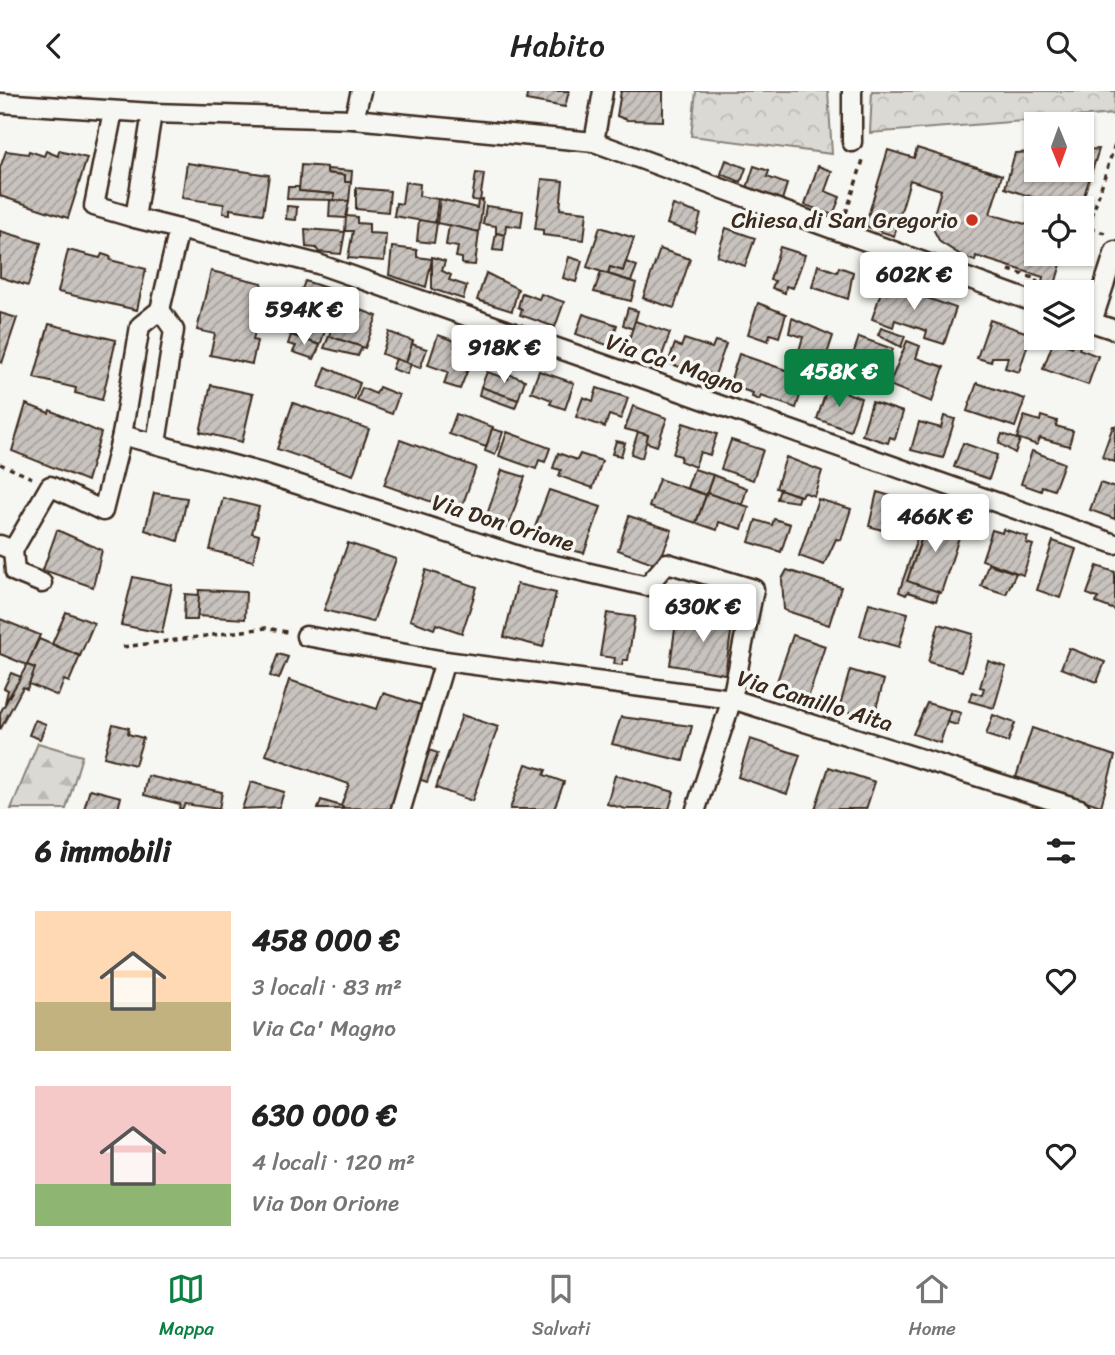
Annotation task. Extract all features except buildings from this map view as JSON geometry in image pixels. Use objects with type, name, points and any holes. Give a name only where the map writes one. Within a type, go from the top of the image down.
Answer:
[{"type":"street","points":[[354,119],[360,91]]},
{"type":"street","points":[[594,142],[603,91]]},
{"type":"street","points":[[852,91],[852,142]]},
{"type":"street","points":[[0,103],[152,113],[354,119],[594,142],[1024,299]]},
{"type":"street","name":"Via Ca' Magno","points":[[113,111],[94,207],[318,264],[1115,544]]},
{"type":"street","points":[[135,218],[152,113]]},
{"type":"street","points":[[42,583],[15,572],[7,548],[50,486],[103,511],[122,435],[140,326],[160,310],[179,229]]},
{"type":"street","points":[[1094,299],[1113,243]]},
{"type":"street","points":[[156,443],[174,330],[160,310]]},
{"type":"street","points":[[1094,322],[1115,330]]},
{"type":"street","name":"Via Don Orione","points":[[122,435],[265,474],[528,559],[647,586],[667,563],[754,589],[732,699]]},
{"type":"street","name":"Via Camillo Aita","points":[[306,636],[445,661],[732,699],[1080,809]]},
{"type":"street","points":[[401,809],[445,661]]},
{"type":"street","points":[[696,809],[732,699]]},
{"type":"path","points":[[845,218],[864,158],[862,144],[852,142]]},
{"type":"path","points":[[1113,243],[1088,228],[1115,144]]},
{"type":"path","points":[[0,464],[50,486]]},
{"type":"path","points":[[123,647],[266,628],[306,636]]},
{"type":"green space","points":[[696,91],[828,91],[832,154],[691,136]]},
{"type":"green space","points":[[872,91],[1115,91],[1114,114],[1024,112],[1024,121],[870,133]]},
{"type":"green space","points":[[38,743],[82,756],[66,809],[11,809]]},
{"type":"place","name":"Chiesa di San Gregorio","points":[[972,220]]}]
